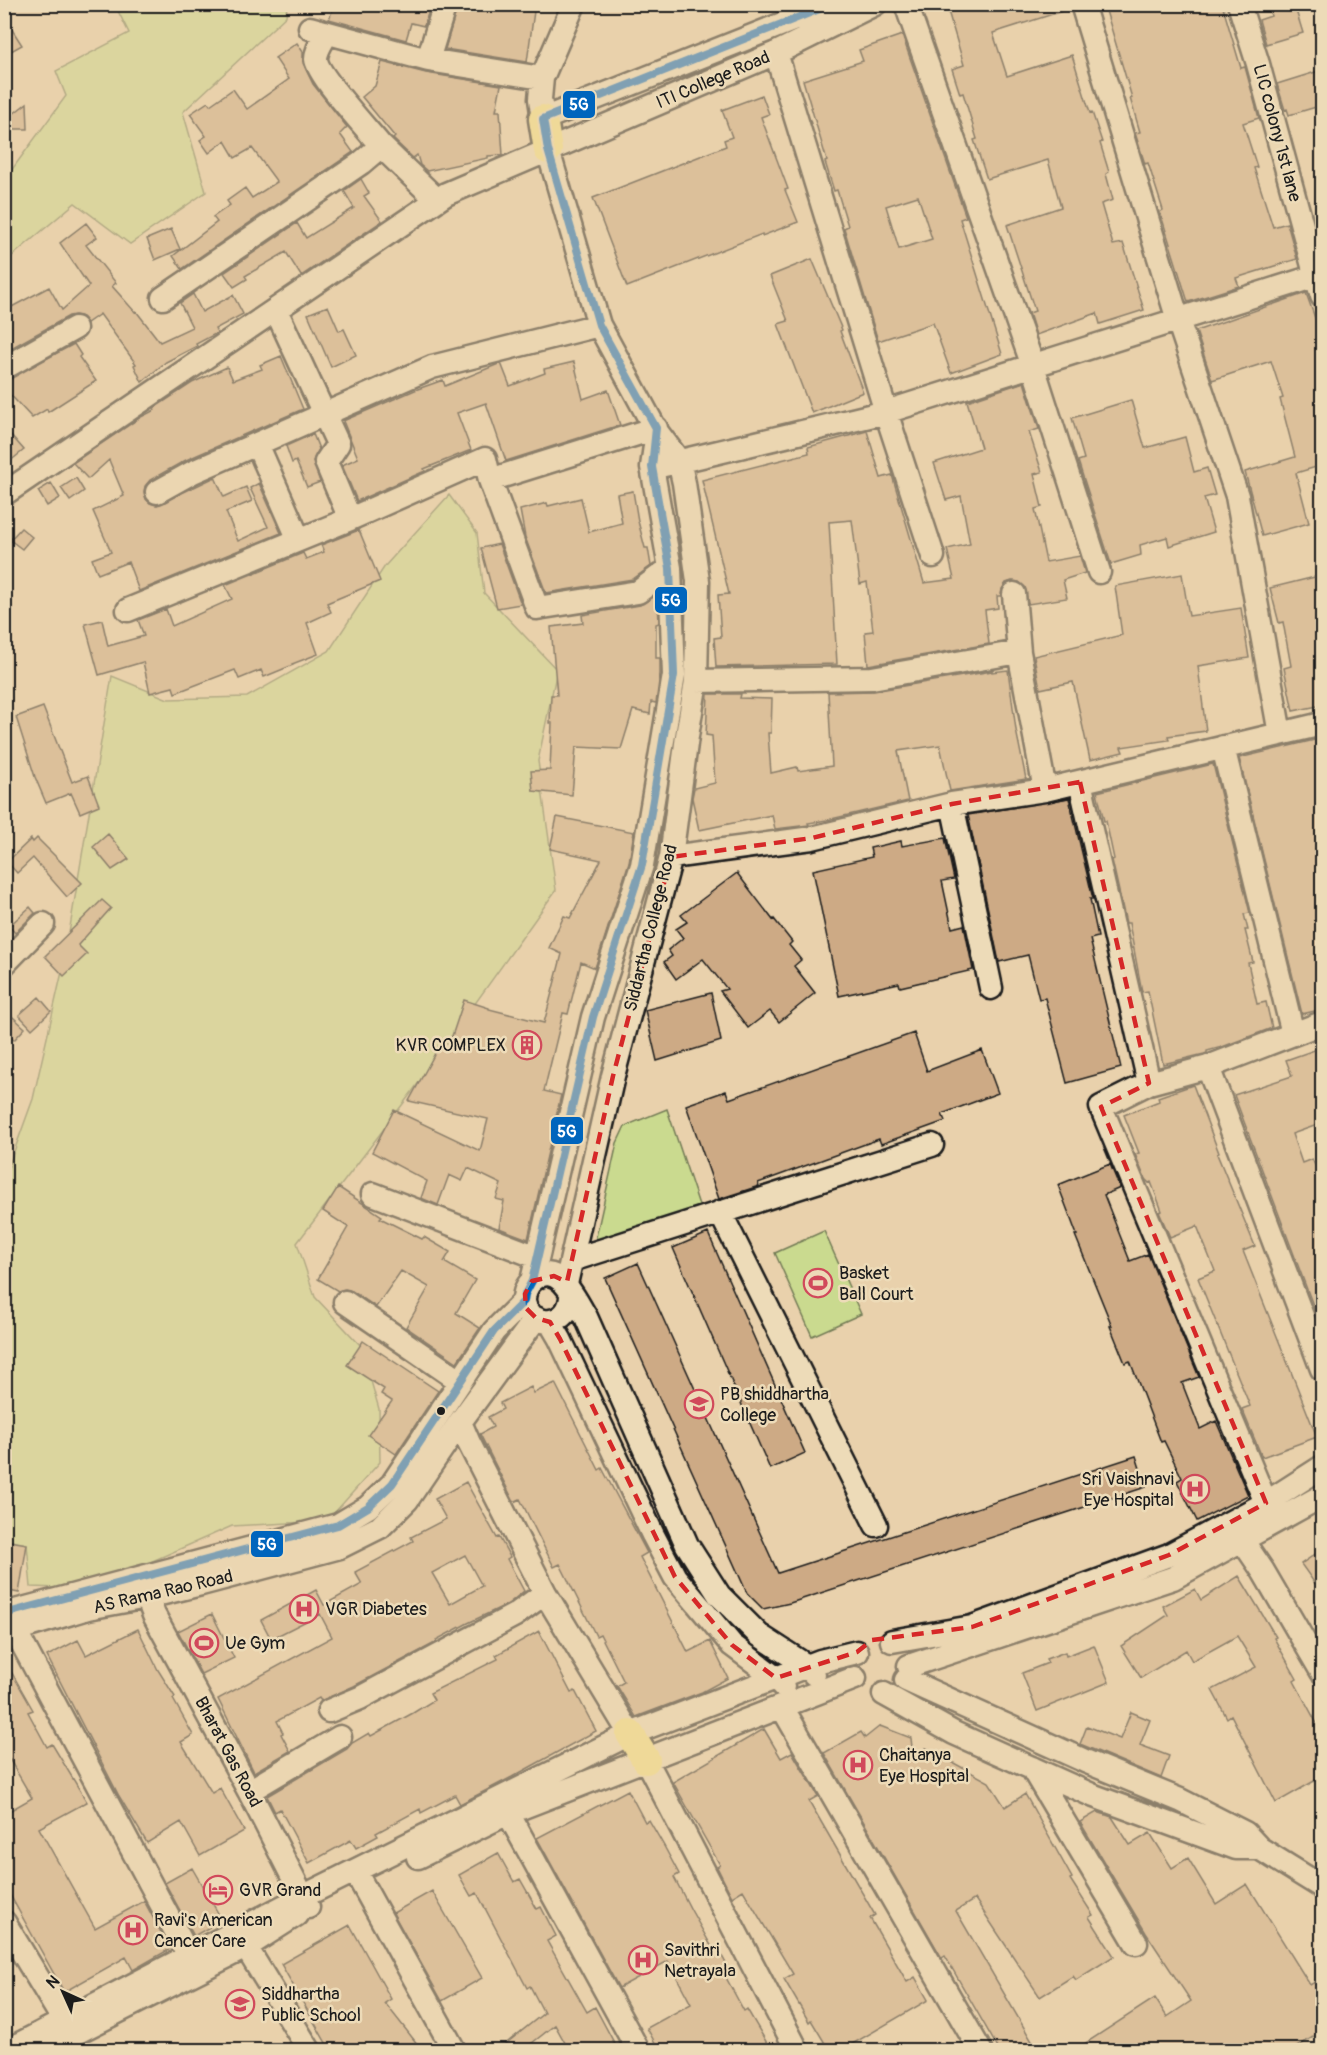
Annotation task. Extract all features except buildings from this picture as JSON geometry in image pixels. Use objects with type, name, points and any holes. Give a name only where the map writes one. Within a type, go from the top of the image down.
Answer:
[{"type":"main road","points":[[543,119],[548,150]]},
{"type":"main road","points":[[630,1734],[646,1760]]},
{"type":"street","points":[[428,60],[445,4]]},
{"type":"street","points":[[543,119],[540,99],[542,78],[574,4]]},
{"type":"street","name":"ITI College Road","points":[[4,494],[446,194],[776,53],[875,4]]},
{"type":"street","points":[[906,4],[1033,366],[1099,572]]},
{"type":"street","points":[[1082,4],[1178,320],[1237,496],[1280,734]]},
{"type":"street","name":"LIC colony 1st lane","points":[[1239,4],[1320,282]]},
{"type":"street","name":"ITI College Road","points":[[543,119],[828,6]]},
{"type":"street","points":[[437,200],[381,146],[324,76],[316,62],[319,31],[428,60],[542,78]]},
{"type":"street","points":[[776,53],[886,412],[933,556]]},
{"type":"street","points":[[163,298],[362,163],[381,146]]},
{"type":"street","name":"Siddartha College Road","points":[[548,150],[599,325],[656,430],[679,461],[698,581],[696,681],[671,857],[613,1076],[572,1260],[568,1289],[570,1307],[562,1317],[536,1306],[537,1257],[593,1017],[642,865],[674,675],[670,568],[652,467],[656,430]]},
{"type":"street","points":[[652,467],[886,412],[1178,320],[1320,282]]},
{"type":"street","points":[[276,310],[338,444],[326,462],[350,519]]},
{"type":"street","points":[[157,492],[193,472],[432,368],[599,325]]},
{"type":"street","points":[[4,368],[75,328]]},
{"type":"street","points":[[490,480],[656,430]]},
{"type":"street","points":[[258,444],[299,540]]},
{"type":"street","points":[[128,610],[350,519],[485,459],[490,480],[537,608],[638,592],[670,568]]},
{"type":"street","points":[[1014,594],[1019,652],[1045,790]]},
{"type":"street","points":[[696,681],[872,678],[1019,652]]},
{"type":"street","points":[[671,857],[812,838],[952,804],[1045,790],[1323,723]]},
{"type":"street","points":[[1223,747],[1293,1034]]},
{"type":"street","points":[[1080,782],[1149,1083]]},
{"type":"street","points":[[952,804],[991,988]]},
{"type":"street","points":[[4,964],[43,924]]},
{"type":"street","points":[[1266,1503],[1101,1107],[1149,1083],[1208,1067],[1323,1023]]},
{"type":"street","points":[[1208,1067],[1323,1369]]},
{"type":"street","points":[[572,1260],[932,1145]]},
{"type":"street","points":[[373,1194],[537,1257]]},
{"type":"street","points":[[720,1212],[876,1525]]},
{"type":"street","points":[[827,1689],[807,1666],[759,1635],[719,1595],[687,1545],[586,1317],[568,1289],[554,1276],[539,1277],[536,1306],[560,1339],[652,1535],[675,1576],[732,1645],[776,1678],[980,2050]]},
{"type":"street","points":[[345,1302],[460,1381]]},
{"type":"street","name":"AS Rama Rao Road","points":[[9,1619],[338,1525],[368,1507],[393,1484],[494,1331],[536,1306]]},
{"type":"street","name":"AS Rama Rao Road","points":[[9,1619],[147,1598],[340,1547],[380,1527],[407,1500],[536,1306]]},
{"type":"street","points":[[460,1422],[545,1593],[630,1734]]},
{"type":"street","points":[[892,1641],[972,1627],[1169,1555],[1266,1503],[1323,1467]]},
{"type":"street","points":[[907,1673],[904,1651],[892,1641],[882,1638],[864,1644],[853,1660],[855,1678],[867,1691],[875,1694],[893,1692],[907,1673],[1173,1578],[1323,1497]]},
{"type":"street","points":[[1242,1540],[1323,1672]]},
{"type":"street","points":[[329,1711],[360,1698],[515,1615],[545,1593]]},
{"type":"street","name":"Bharat Gas Road","points":[[147,1598],[305,1902]]},
{"type":"street","points":[[9,1619],[189,1956]]},
{"type":"street","points":[[358,1877],[630,1734],[807,1666],[857,1652]]},
{"type":"street","points":[[907,1673],[1085,1761],[1180,1800],[1245,1833],[1259,1848],[1323,1887]]},
{"type":"street","points":[[8,2050],[189,1956],[358,1877],[508,1813],[855,1678]]},
{"type":"street","points":[[884,1694],[954,1732],[1094,1796],[1236,1848],[1259,1848]]},
{"type":"street","points":[[249,1791],[340,1737]]},
{"type":"street","points":[[646,1760],[797,2050]]},
{"type":"street","points":[[1032,1768],[1136,1943]]},
{"type":"street","points":[[508,1813],[638,2050]]},
{"type":"street","points":[[358,1877],[454,2050]]},
{"type":"street","points":[[42,2050],[246,1947],[305,1902]]},
{"type":"street","points":[[4,1922],[64,2021]]},
{"type":"street","points":[[246,1947],[309,2050]]},
{"type":"highlighted area","points":[[1080,782],[1149,1083],[1101,1107],[1266,1503],[1169,1555],[972,1627],[872,1640],[857,1652],[776,1678],[732,1645],[675,1577],[560,1339],[550,1322],[536,1318],[526,1308],[525,1294],[532,1281],[554,1276],[567,1282],[613,1076],[671,857],[812,838],[952,804]]},
{"type":"green space","points":[[115,5],[287,5],[286,16],[183,112],[206,192],[130,244],[75,203],[5,262],[5,179],[66,96],[56,71],[129,33]]},
{"type":"green space","points":[[449,495],[477,533],[484,593],[557,670],[538,761],[556,890],[412,1092],[297,1243],[315,1297],[361,1346],[379,1409],[380,1462],[327,1521],[232,1526],[89,1589],[31,1587],[27,1544],[5,1540],[5,1465],[10,1452],[9,1417],[4,1409],[4,1179],[33,1099],[64,963],[112,676],[168,699],[247,697],[329,651],[385,566]]},
{"type":"green space","points":[[667,1109],[702,1214],[594,1246],[617,1143],[625,1126]]},
{"type":"green space","name":"Basket Ball Court","points":[[824,1231],[861,1314],[812,1336],[775,1253]]},
{"type":"transit line","name":"5G","points":[[4,1614],[338,1525],[368,1507],[392,1484],[494,1331],[524,1301],[532,1281],[593,1017],[642,865],[674,675],[670,568],[652,467],[656,428],[599,325],[548,150],[543,119],[832,4]]},
{"type":"place","name":"KVR COMPLEX","points":[[527,1045]]},
{"type":"place","name":"Basket Ball Court","points":[[818,1283]]},
{"type":"place","name":"PB shiddhartha College","points":[[699,1404]]},
{"type":"place","name":"Sri Vaishnavi Eye Hospital","points":[[1195,1489]]},
{"type":"place","name":"VGR Diabetes","points":[[304,1609]]},
{"type":"place","name":"Ue Gym","points":[[204,1643]]},
{"type":"place","name":"Chaitanya Eye Hospital","points":[[858,1765]]},
{"type":"place","name":"GVR Grand","points":[[218,1890]]},
{"type":"place","name":"Ravi's American Cancer Care","points":[[133,1930]]},
{"type":"place","name":"Savithri Netrayala","points":[[643,1960]]},
{"type":"place","name":"Siddhartha Public School","points":[[240,2004]]}]
